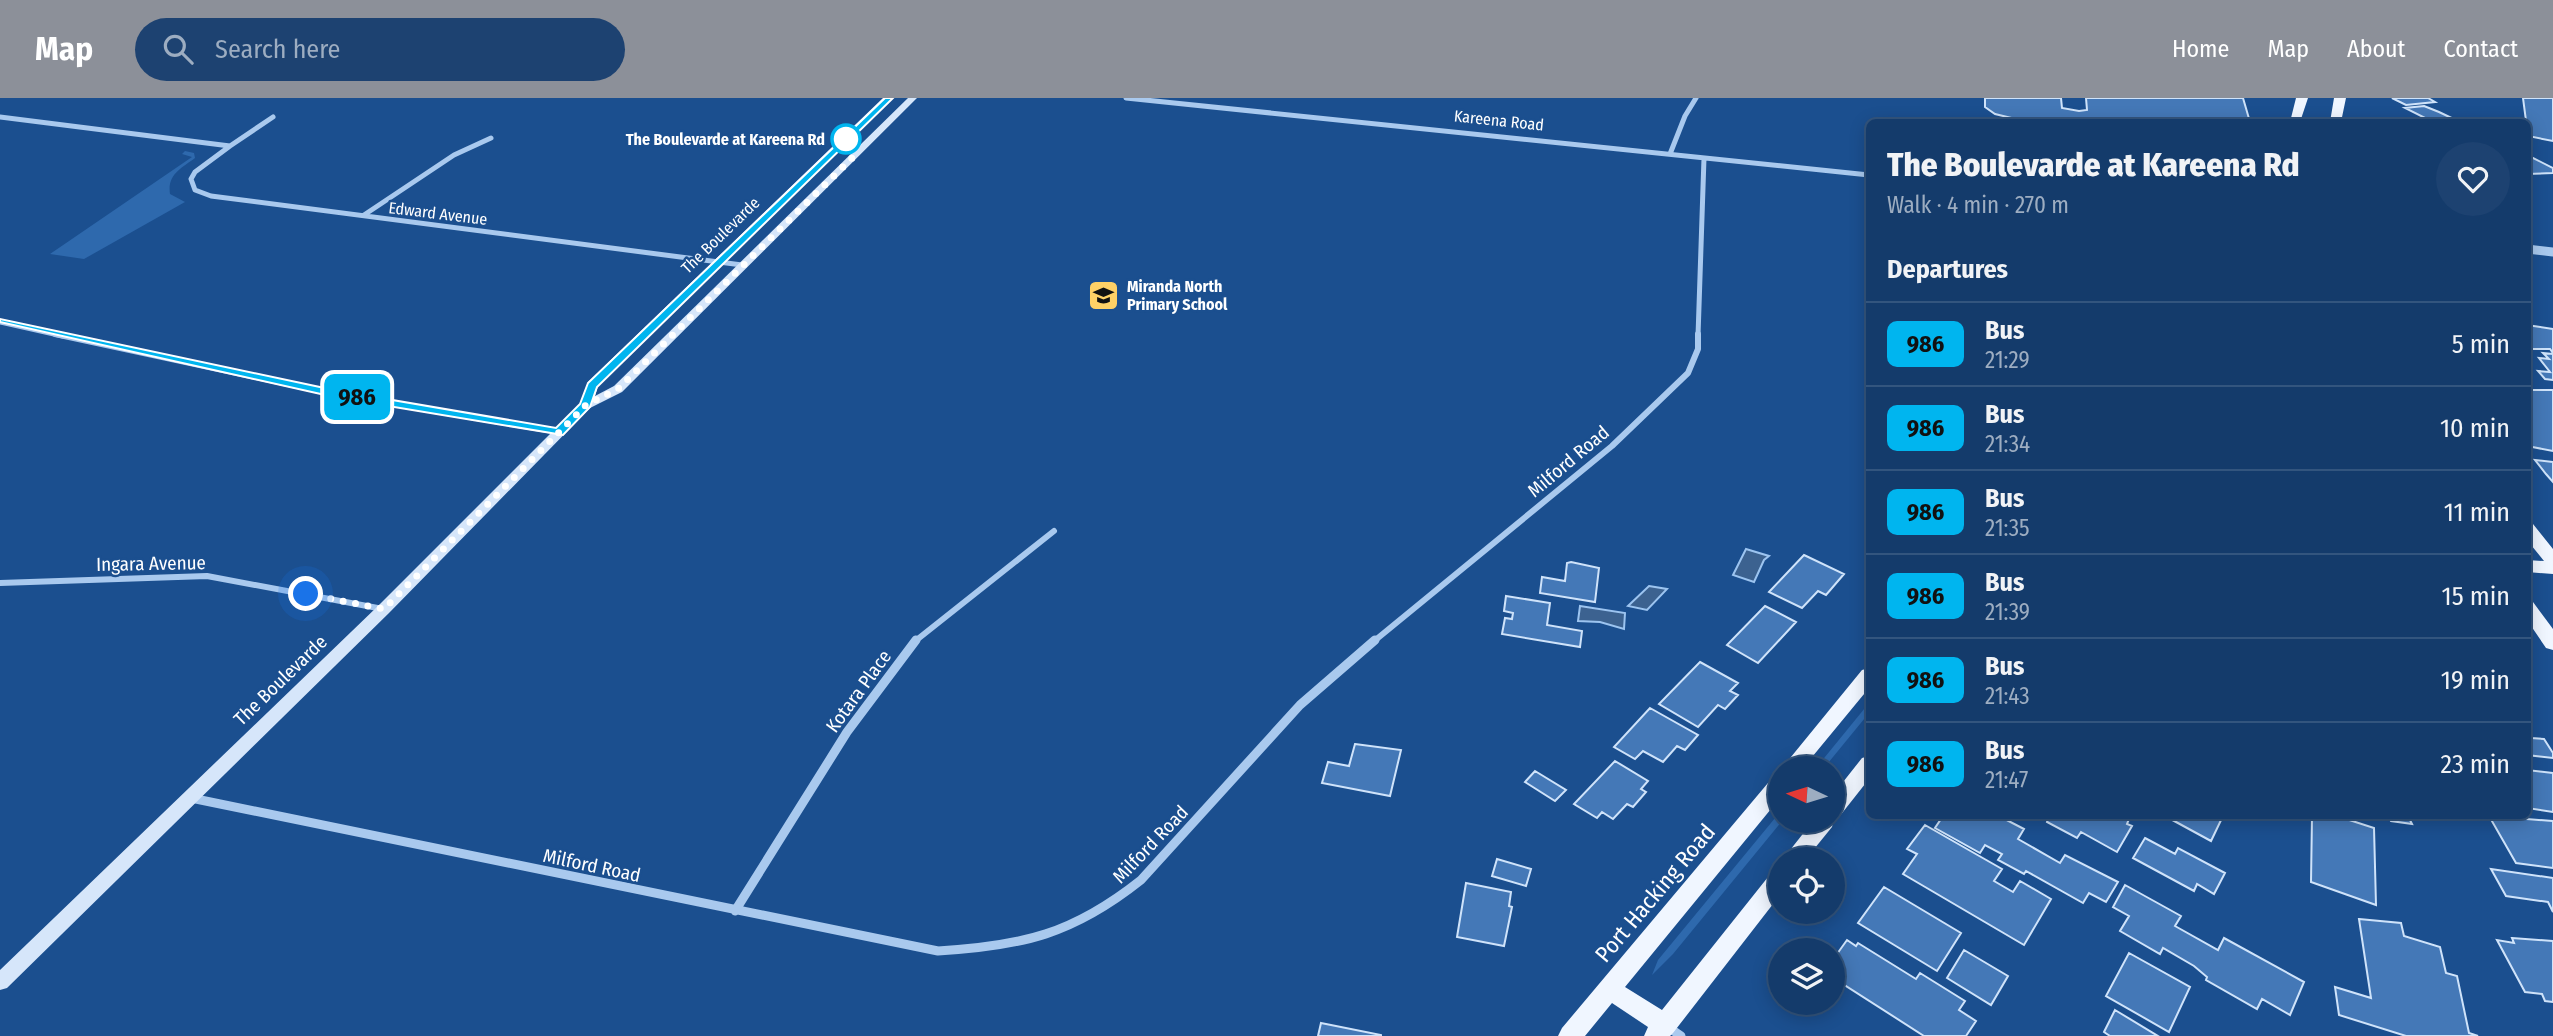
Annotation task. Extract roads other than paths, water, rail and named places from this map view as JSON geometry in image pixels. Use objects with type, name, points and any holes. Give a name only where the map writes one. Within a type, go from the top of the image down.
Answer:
[{"type":"main road","name":"The Boulevarde","points":[[586,405],[592,386],[888,98]]},
{"type":"main road","name":"The Boulevarde","points":[[0,982],[384,609],[586,405],[618,389],[913,98]]},
{"type":"main road","points":[[2296,119],[2302,98]]},
{"type":"main road","points":[[2336,119],[2340,98]]},
{"type":"main road","points":[[2531,533],[2553,561]]},
{"type":"main road","points":[[2531,566],[2553,568]]},
{"type":"main road","points":[[2531,612],[2553,643]]},
{"type":"main road","points":[[1802,756],[1866,679]]},
{"type":"main road","points":[[1845,794],[1866,768]]},
{"type":"main road","name":"Port Hacking Road","points":[[1570,1036],[1768,797]]},
{"type":"main road","points":[[1804,847],[1815,833]]},
{"type":"main road","points":[[1609,989],[1667,1032],[1768,894]]},
{"type":"street","name":"Kareena Road","points":[[1126,98],[1866,175]]},
{"type":"street","points":[[1670,154],[1685,116],[1696,98]]},
{"type":"street","points":[[0,117],[230,146]]},
{"type":"street","name":"Edward Avenue","points":[[273,117],[195,172],[191,179],[195,190],[211,195],[742,265]]},
{"type":"street","points":[[363,215],[454,155],[491,138]]},
{"type":"street","name":"Milford Road","points":[[190,797],[938,951],[989,949],[1024,942],[1074,925],[1117,901],[1141,880],[1310,696],[1612,446],[1688,373],[1698,349],[1704,158]]},
{"type":"street","points":[[2531,249],[2553,252]]},
{"type":"street","points":[[0,322],[334,394],[559,432]]},
{"type":"street","name":"Kotara Place","points":[[735,911],[833,752],[917,638],[979,593],[1054,531]]},
{"type":"street","name":"Ingara Avenue","points":[[0,583],[207,576],[384,609]]},
{"type":"place","name":"The Boulevarde at Kareena Rd","points":[[846,139]]},
{"type":"place","name":"Miranda North Primary School","points":[[1104,295]]}]
